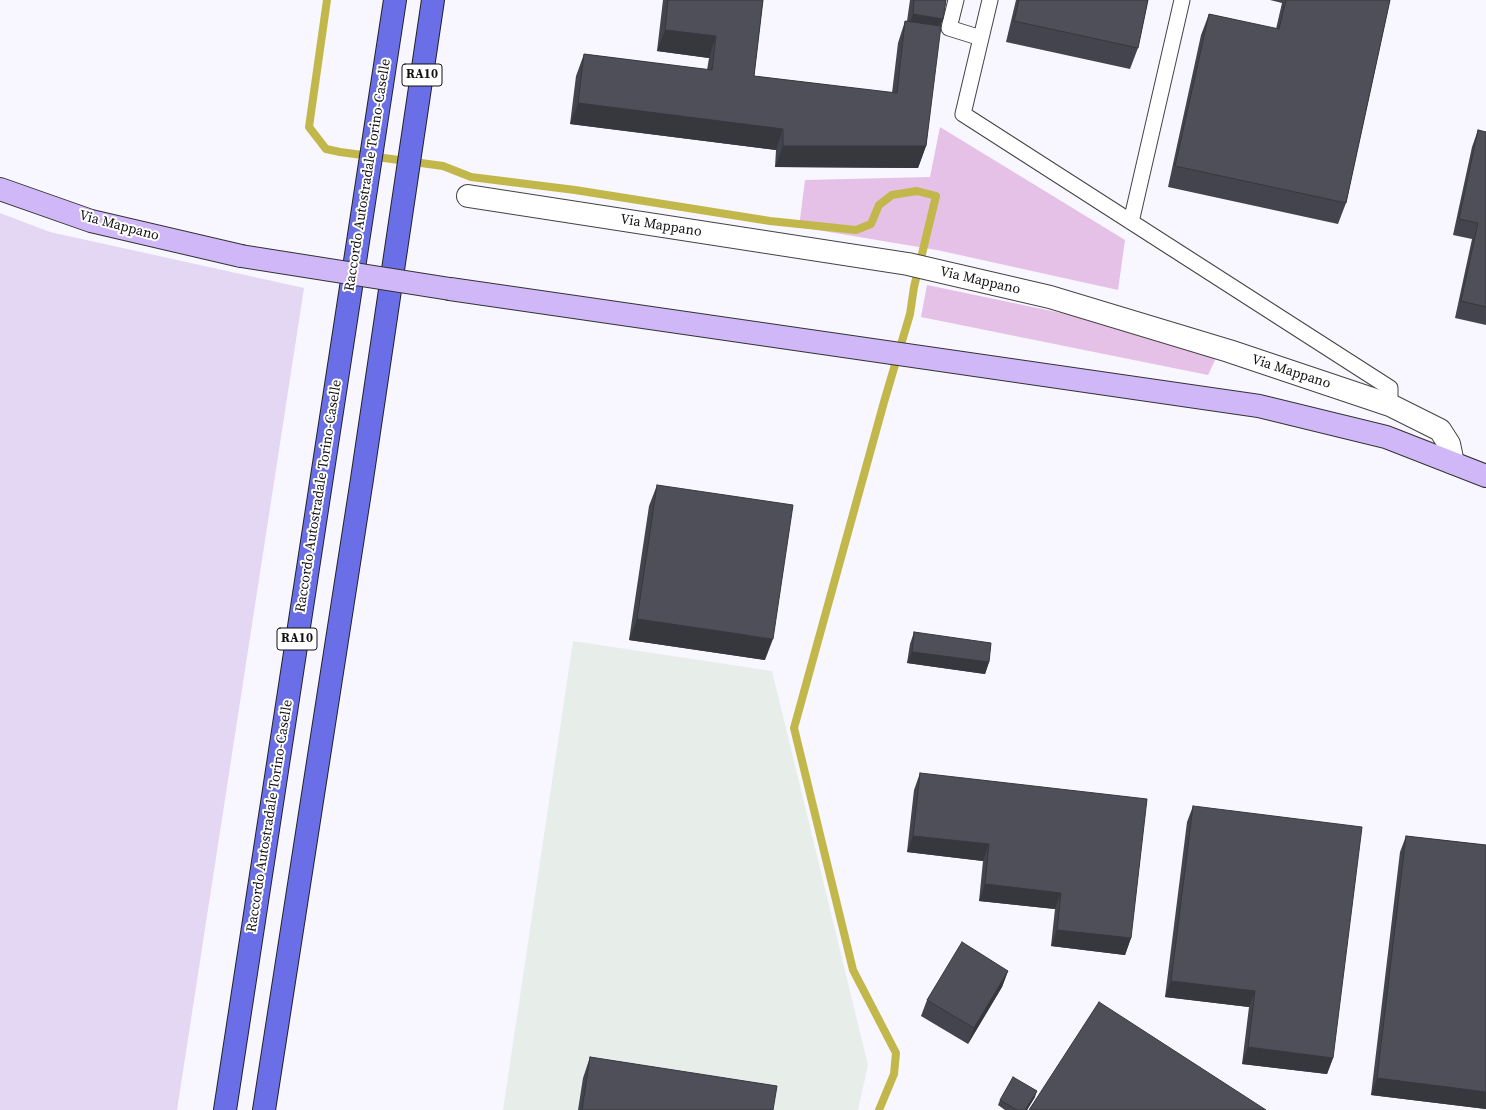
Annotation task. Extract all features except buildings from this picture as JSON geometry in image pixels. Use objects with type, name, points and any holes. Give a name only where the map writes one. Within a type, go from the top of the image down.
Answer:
[{"type":"highway","name":"Raccordo Autostradale Torino-Caselle","points":[[225,1110],[395,0]]},
{"type":"highway","name":"RA10","points":[[264,1110],[433,0]]},
{"type":"street","name":"Via Mappano","points":[[0,189],[91,221],[241,256],[450,289],[1259,406],[1386,437],[1453,463]]},
{"type":"street","name":"Via Mappano","points":[[468,196],[908,264],[1057,299],[1229,351],[1390,405],[1440,430],[1449,444],[1453,463]]},
{"type":"street","points":[[1453,463],[1486,476]]},
{"type":"lane","points":[[956,0],[949,28],[982,38]]},
{"type":"lane","points":[[990,0],[963,114],[1390,388],[1390,405]]},
{"type":"lane","points":[[1131,222],[1182,0]]},
{"type":"shaded area","points":[[940,127],[1125,240],[1118,290],[937,250],[799,227],[805,180],[930,177]]},
{"type":"shaded area","points":[[0,213],[50,232],[304,288],[177,1110],[0,1110]]},
{"type":"shaded area","points":[[927,285],[1076,316],[1216,358],[1208,375],[921,317]]},
{"type":"shaded area","points":[[573,641],[772,671],[868,1065],[858,1110],[503,1110]]},
{"type":"waterway","points":[[327,0],[309,127],[326,149],[443,166],[471,177],[575,190],[770,221],[856,230],[871,224],[879,205],[892,195],[917,191],[936,196],[914,287],[910,314],[884,402],[794,728],[853,970],[896,1053],[894,1074],[879,1110]]}]
